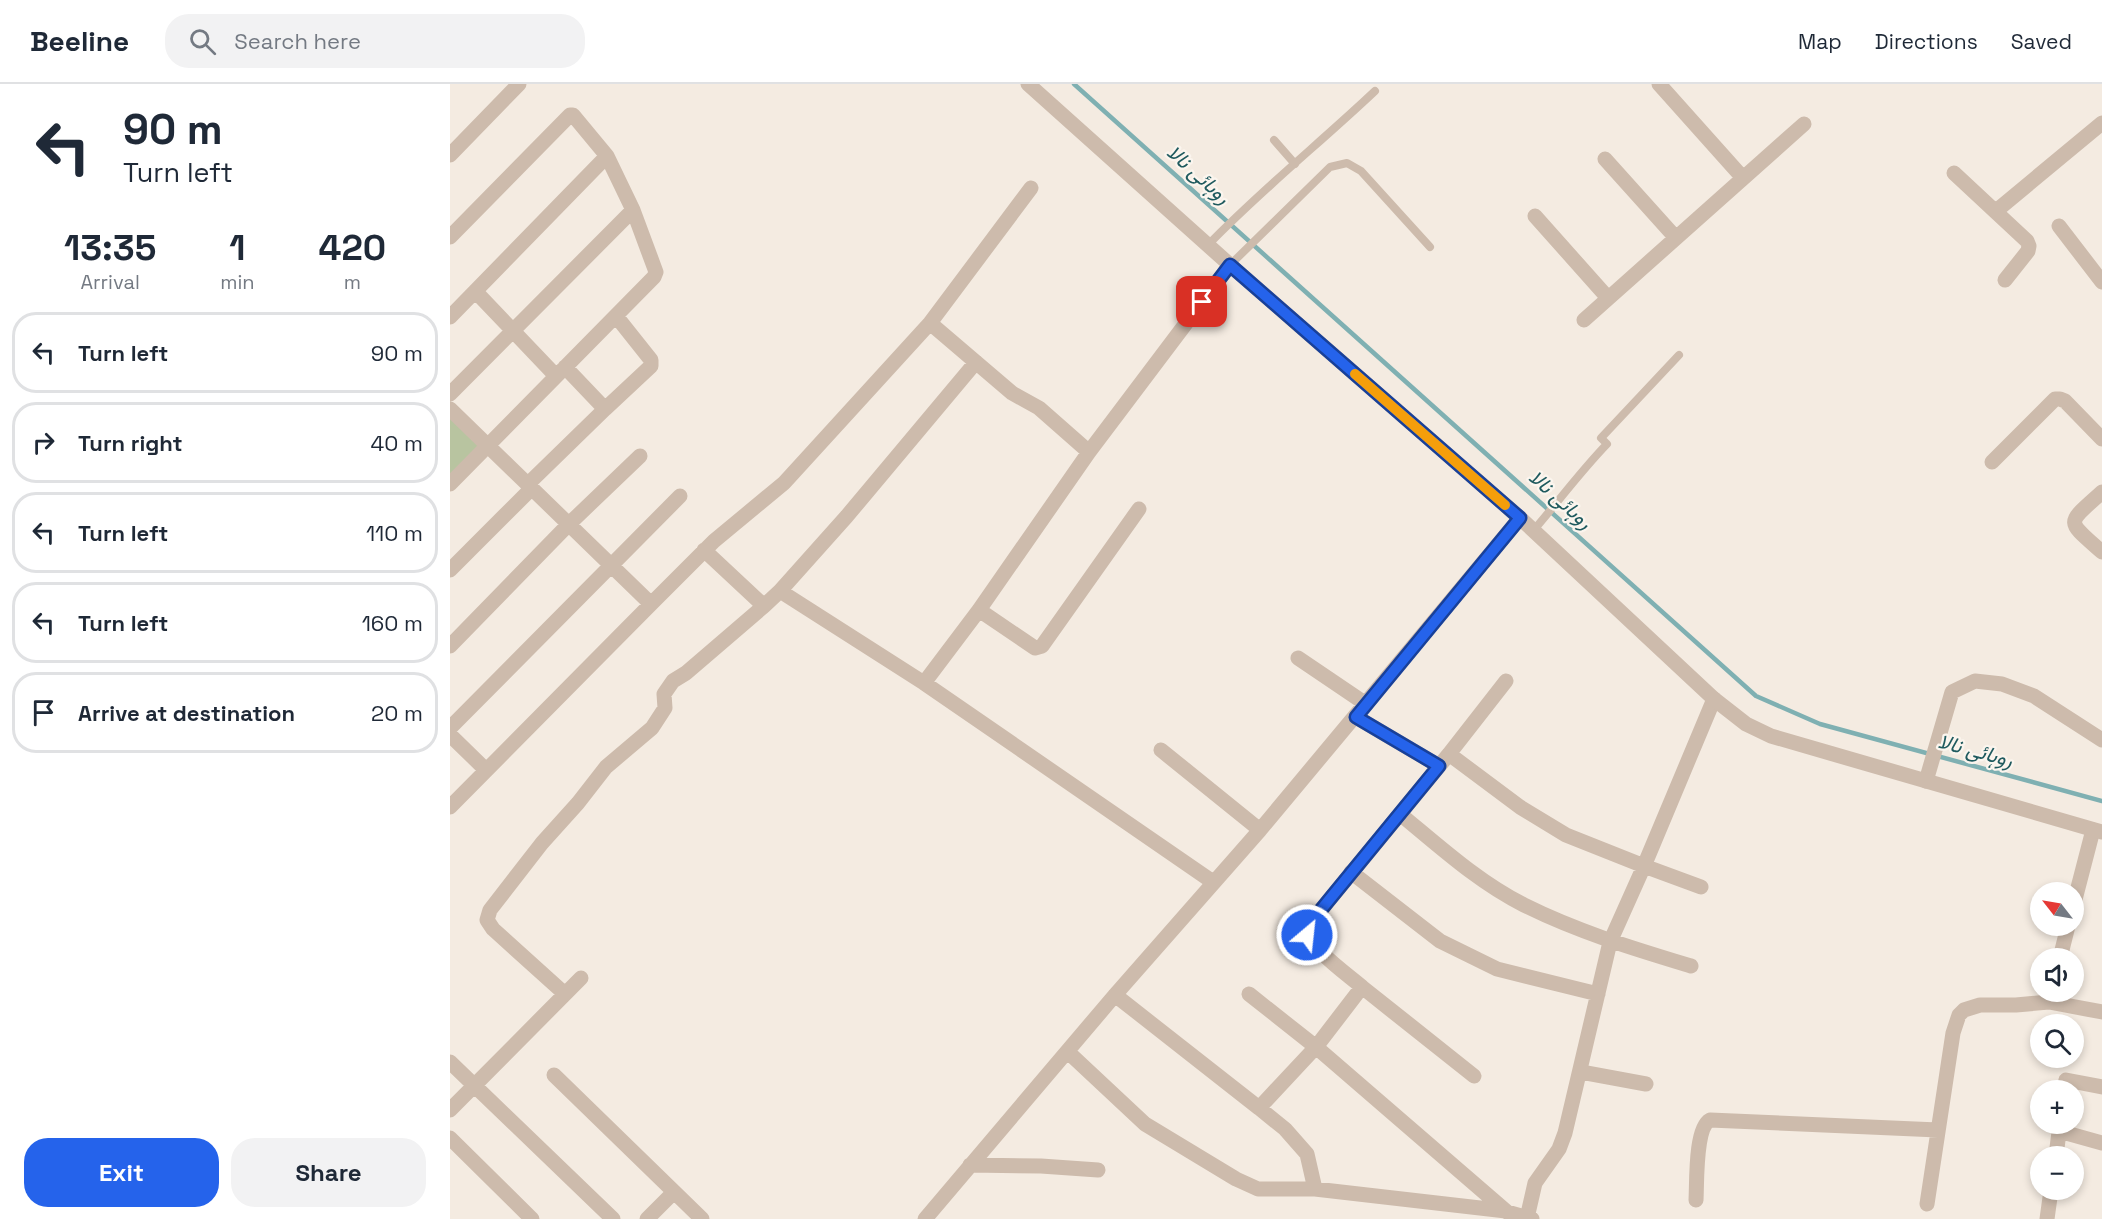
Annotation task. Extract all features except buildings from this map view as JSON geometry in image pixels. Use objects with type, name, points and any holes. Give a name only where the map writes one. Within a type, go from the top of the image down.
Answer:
[{"type":"street","points":[[450,155],[519,84]]},
{"type":"street","points":[[1028,84],[1214,240],[1230,265],[1520,518],[1538,526],[1714,699],[1746,724],[1771,736],[1928,776],[2098,831],[2081,882]]},
{"type":"street","points":[[1659,84],[1743,178]]},
{"type":"street","points":[[450,237],[567,116],[573,116],[607,156],[633,210],[656,272],[654,277],[450,484]]},
{"type":"street","points":[[1996,211],[2102,123]]},
{"type":"street","points":[[1584,320],[1804,124]]},
{"type":"street","points":[[450,317],[607,156]]},
{"type":"street","points":[[1605,159],[1676,238]]},
{"type":"street","points":[[1954,173],[2027,241],[2028,251],[2005,280]]},
{"type":"street","points":[[450,807],[704,550],[784,483],[930,323],[1031,188]]},
{"type":"street","points":[[450,394],[633,210]]},
{"type":"street","points":[[1535,216],[1608,298]]},
{"type":"street","points":[[2059,226],[2102,282]]},
{"type":"street","points":[[924,683],[979,610],[1089,452],[1230,265]]},
{"type":"street","points":[[476,292],[514,331],[605,408]]},
{"type":"street","points":[[450,570],[605,408],[652,363],[616,316]]},
{"type":"street","points":[[930,323],[1012,393],[1039,408],[1089,452]]},
{"type":"street","points":[[565,994],[493,928],[487,920],[490,910],[542,843],[606,767],[652,728],[665,708],[664,694],[673,681],[686,673],[780,591],[847,516],[976,362]]},
{"type":"street","points":[[1992,462],[2055,399],[2065,401],[2102,440]]},
{"type":"street","points":[[450,409],[651,604]]},
{"type":"street","points":[[450,646],[569,524],[640,456]]},
{"type":"street","points":[[2102,492],[2076,516],[2074,521],[2075,528],[2102,552]]},
{"type":"street","points":[[450,728],[610,564],[680,496]]},
{"type":"street","points":[[979,610],[1035,648],[1042,646],[1139,508]]},
{"type":"street","points":[[925,1219],[1356,717],[1520,518]]},
{"type":"street","points":[[704,550],[764,606]]},
{"type":"street","points":[[780,591],[924,683],[1213,882]]},
{"type":"street","points":[[1298,658],[1366,704]]},
{"type":"street","points":[[1474,1076],[1362,987],[1318,948],[1307,935],[1307,927],[1506,681]]},
{"type":"street","points":[[1928,776],[1952,692],[1975,681],[2002,684],[2034,696],[2102,740]]},
{"type":"street","points":[[1068,1052],[1145,1124],[1236,1179],[1258,1189],[1315,1189],[1507,1212],[1529,1218],[1536,1183],[1559,1149],[1565,1133],[1610,942],[1714,699]]},
{"type":"street","points":[[1356,717],[1439,766]]},
{"type":"street","points":[[450,735],[486,770]]},
{"type":"street","points":[[1161,750],[1260,830]]},
{"type":"street","points":[[1449,754],[1520,807],[1566,835],[1644,867],[1701,887]]},
{"type":"street","points":[[1400,814],[1466,868],[1524,905],[1610,942],[1691,966]]},
{"type":"street","points":[[1351,872],[1440,941],[1497,969],[1598,994]]},
{"type":"street","points":[[450,1110],[581,978]]},
{"type":"street","points":[[1259,1108],[1316,1047],[1362,987]]},
{"type":"street","points":[[1249,994],[1316,1047],[1507,1212]]},
{"type":"street","points":[[1115,995],[1285,1129],[1307,1154],[1315,1189]]},
{"type":"street","points":[[1927,1204],[1953,1033],[1959,1015],[1965,1010],[1980,1005],[2016,1005],[2030,1002]]},
{"type":"street","points":[[2067,1002],[2102,1012]]},
{"type":"street","points":[[450,1062],[613,1219]]},
{"type":"street","points":[[1581,1072],[1646,1084]]},
{"type":"street","points":[[554,1075],[702,1219]]},
{"type":"street","points":[[2084,1084],[2102,1087]]},
{"type":"street","points":[[1696,1200],[1701,1133],[1705,1122],[1710,1120],[1938,1130]]},
{"type":"street","points":[[2078,1134],[2102,1143]]},
{"type":"street","points":[[450,1138],[532,1219]]},
{"type":"street","points":[[970,1165],[1098,1170]]},
{"type":"street","points":[[647,1219],[674,1192]]},
{"type":"street","points":[[2047,1219],[2050,1200]]},
{"type":"lane","points":[[1214,240],[1240,213],[1375,91]]},
{"type":"lane","points":[[1274,140],[1295,164]]},
{"type":"lane","points":[[1230,265],[1330,167],[1347,163],[1361,171],[1430,247]]},
{"type":"lane","points":[[1538,526],[1586,465],[1607,444],[1601,438],[1679,355]]},
{"type":"green space","points":[[450,409],[488,445],[450,484]]},
{"type":"waterway","name":"روہائی نالا","points":[[1074,84],[1756,696],[1820,724],[2102,801]]},
{"type":"slow traffic","points":[[1355,374],[1505,505]]},
{"type":"route","points":[[1202,302],[1230,265],[1520,518],[1356,717],[1439,766],[1339,886],[1307,927],[1307,935]]}]
